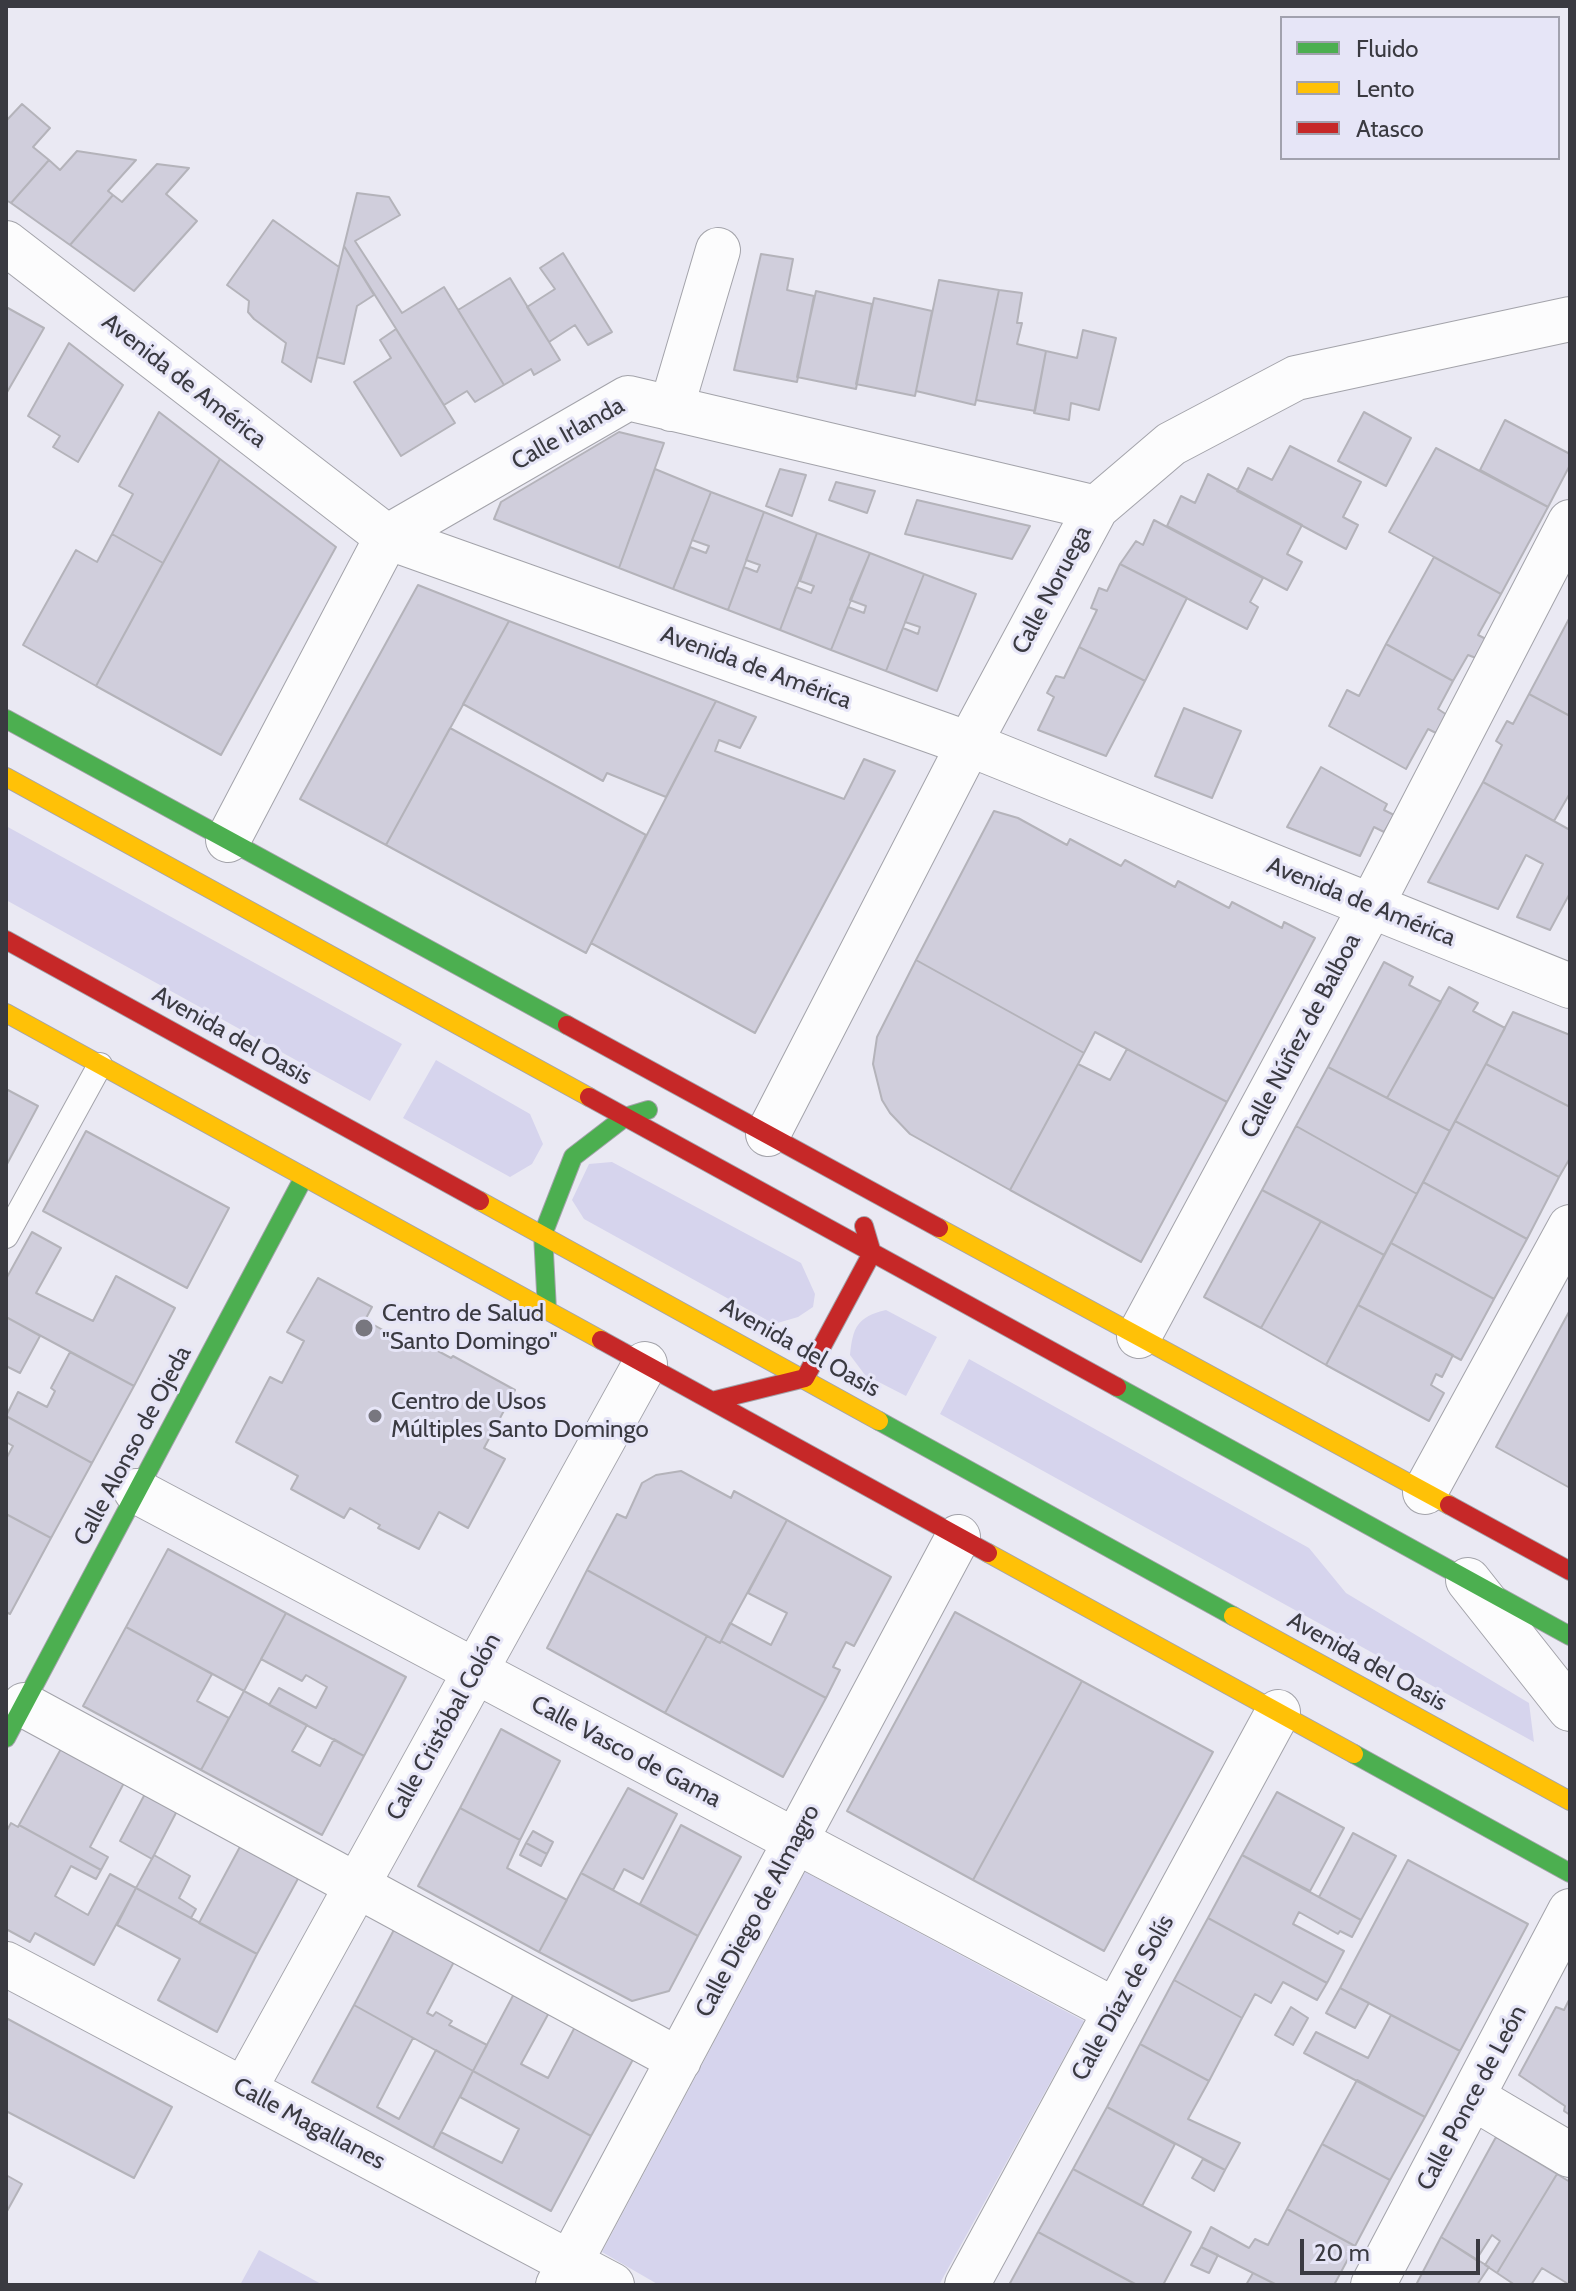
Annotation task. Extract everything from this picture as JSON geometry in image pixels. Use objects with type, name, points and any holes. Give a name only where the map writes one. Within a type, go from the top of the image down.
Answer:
[{"type":"street","name":"Avenida de América","points":[[6,243],[387,537],[969,744],[1570,986]]},
{"type":"street","points":[[671,409],[718,250]]},
{"type":"street","name":"Calle Noruega","points":[[768,1134],[969,744],[1096,508],[1171,444],[1296,378],[1570,319]]},
{"type":"street","name":"Calle Irlanda","points":[[387,537],[628,398],[1096,508]]},
{"type":"street","name":"Calle Núñez de Balboa","points":[[1139,1336],[1371,906],[1570,522]]},
{"type":"street","points":[[228,840],[387,537]]},
{"type":"street","points":[[6,719],[1570,1571]]},
{"type":"street","points":[[6,777],[1570,1636]]},
{"type":"street","name":"Avenida del Oasis","points":[[6,940],[1570,1801]]},
{"type":"street","points":[[6,1013],[1570,1873]]},
{"type":"street","points":[[547,1310],[543,1234],[573,1157],[625,1117],[697,1095]]},
{"type":"street","name":"Calle Alonso de Ojeda","points":[[15,1722],[304,1177]]},
{"type":"street","points":[[712,1401],[805,1378],[872,1253],[852,1180]]},
{"type":"street","points":[[1425,1492],[1570,1227]]},
{"type":"street","name":"Calle Cristóbal Colón","points":[[244,2090],[645,1364]]},
{"type":"street","name":"Calle Vasco de Gama","points":[[136,1491],[1116,2011]]},
{"type":"street","name":"Calle Diego de Almagro","points":[[564,2273],[958,1537]]},
{"type":"street","points":[[1468,1580],[1570,1709]]},
{"type":"street","name":"Calle Díaz de Solís","points":[[967,2285],[1278,1712]]},
{"type":"street","points":[[15,1722],[357,1885],[679,2060]]},
{"type":"street","name":"Calle Ponce de León","points":[[1373,2285],[1570,1911]]},
{"type":"street","name":"Calle Magallanes","points":[[6,1964],[244,2090],[564,2273],[612,2285]]},
{"type":"street","points":[[1472,2097],[1570,2155]]},
{"type":"lane","points":[[6,1236],[100,1065]]},
{"type":"shaded area","points":[[6,826],[402,1044],[370,1101],[6,900]]},
{"type":"shaded area","points":[[436,1060],[530,1114],[543,1144],[532,1164],[510,1177],[403,1118]]},
{"type":"shaded area","points":[[612,1162],[801,1263],[815,1294],[813,1307],[798,1317],[774,1324],[584,1219],[572,1200],[589,1164]]},
{"type":"shaded area","points":[[886,1310],[937,1337],[906,1396],[865,1375],[850,1355],[858,1325],[869,1316]]},
{"type":"shaded area","points":[[969,1359],[1309,1548],[1346,1593],[1529,1703],[1534,1742],[940,1414]]},
{"type":"shaded area","points":[[805,1872],[1084,2021],[939,2285],[659,2285],[602,2252]]},
{"type":"shaded area","points":[[259,2250],[323,2285],[240,2285]]},
{"type":"building","points":[[22,104],[50,128],[33,147],[49,160],[11,203],[6,200],[6,121]]},
{"type":"building","points":[[77,151],[136,160],[108,191],[113,195],[70,245],[11,203],[49,160],[60,170]]},
{"type":"building","points":[[157,164],[189,168],[166,194],[197,221],[134,291],[70,245],[113,195],[122,202]]},
{"type":"building","points":[[357,193],[389,197],[400,215],[355,241],[402,313],[444,287],[504,385],[475,402],[467,391],[444,405],[344,246]]},
{"type":"building","points":[[273,220],[339,267],[311,382],[282,362],[286,343],[254,319],[248,312],[249,301],[227,285]]},
{"type":"building","points":[[344,246],[374,295],[357,306],[344,364],[317,357]]},
{"type":"building","points":[[563,253],[612,332],[588,345],[575,325],[549,342],[527,307],[555,289],[540,268]]},
{"type":"building","points":[[761,254],[793,259],[787,290],[814,296],[797,382],[734,370]]},
{"type":"building","points":[[510,278],[560,360],[534,375],[531,369],[504,385],[458,310]]},
{"type":"building","points":[[939,280],[999,290],[975,405],[916,391]]},
{"type":"building","points":[[999,290],[1022,293],[1017,323],[1022,323],[1017,344],[1046,351],[1035,411],[976,400]]},
{"type":"building","points":[[816,291],[872,304],[856,389],[797,377]]},
{"type":"building","points":[[874,298],[932,311],[915,396],[856,384]]},
{"type":"building","points":[[6,307],[44,328],[6,394]]},
{"type":"building","points":[[396,329],[455,423],[401,456],[354,382],[391,358],[380,340]]},
{"type":"building","points":[[1083,330],[1116,338],[1099,410],[1071,403],[1069,420],[1034,413],[1046,351],[1077,358]]},
{"type":"building","points":[[69,343],[123,385],[78,462],[53,447],[60,436],[28,416]]},
{"type":"building","points":[[159,412],[220,459],[163,563],[112,534],[133,494],[119,486]]},
{"type":"building","points":[[1364,412],[1411,438],[1386,486],[1338,461]]},
{"type":"building","points":[[1505,420],[1570,454],[1570,465],[1548,507],[1480,470]]},
{"type":"building","points":[[619,432],[664,443],[619,568],[494,519],[501,502]]},
{"type":"building","points":[[1290,446],[1361,482],[1343,517],[1358,525],[1346,549],[1237,491],[1248,468],[1272,480]]},
{"type":"building","points":[[1436,448],[1548,507],[1501,594],[1389,532]]},
{"type":"building","points":[[220,459],[336,547],[221,755],[96,686]]},
{"type":"building","points":[[655,469],[711,492],[673,589],[619,568]]},
{"type":"building","points":[[780,469],[806,475],[792,516],[766,506]]},
{"type":"building","points":[[1208,474],[1302,525],[1287,554],[1302,562],[1287,590],[1167,526],[1181,496],[1195,503]]},
{"type":"building","points":[[836,482],[875,491],[867,513],[829,500]]},
{"type":"building","points":[[711,492],[764,512],[728,610],[673,589],[690,547],[706,553],[709,546],[692,540]]},
{"type":"building","points":[[917,500],[1030,526],[1012,559],[905,534]]},
{"type":"building","points":[[764,512],[817,533],[780,630],[728,610],[744,567],[757,572],[760,565],[746,560]]},
{"type":"building","points":[[1154,520],[1263,578],[1250,602],[1258,607],[1247,629],[1120,564],[1136,541],[1143,545]]},
{"type":"building","points":[[817,533],[870,553],[831,650],[780,630],[796,587],[811,593],[814,586],[800,581]]},
{"type":"building","points":[[112,534],[163,563],[96,686],[23,645],[76,550],[97,562]]},
{"type":"building","points":[[870,553],[924,574],[886,671],[831,650],[848,607],[864,613],[866,606],[850,600]]},
{"type":"building","points":[[1434,557],[1501,594],[1478,635],[1486,639],[1476,658],[1468,655],[1453,681],[1386,644]]},
{"type":"building","points":[[1120,564],[1187,598],[1145,681],[1079,647],[1097,610],[1091,608],[1099,588],[1107,591]]},
{"type":"building","points":[[924,574],[976,594],[937,691],[886,671],[903,628],[918,634],[920,627],[905,622]]},
{"type":"building","points":[[418,585],[509,621],[386,845],[300,799]]},
{"type":"building","points":[[1570,617],[1570,716],[1529,694]]},
{"type":"building","points":[[509,621],[716,701],[666,797],[607,773],[603,781],[463,704]]},
{"type":"building","points":[[1386,644],[1453,681],[1438,709],[1447,715],[1436,733],[1428,729],[1406,769],[1329,726],[1347,690],[1359,696]]},
{"type":"building","points":[[1079,647],[1145,681],[1106,756],[1038,730],[1054,697],[1047,693],[1056,676],[1064,678]]},
{"type":"building","points":[[1529,694],[1570,716],[1570,793],[1554,821],[1483,782],[1502,745],[1496,741],[1507,721],[1513,724]]},
{"type":"building","points":[[716,701],[756,717],[740,748],[719,740],[715,751],[844,799],[864,759],[895,771],[755,1033],[591,943]]},
{"type":"building","points":[[1184,708],[1241,731],[1212,798],[1155,776]]},
{"type":"building","points":[[450,728],[646,835],[586,953],[386,845]]},
{"type":"building","points":[[1321,767],[1387,804],[1384,810],[1394,815],[1384,832],[1374,827],[1360,856],[1287,827]]},
{"type":"building","points":[[1483,782],[1570,830],[1570,893],[1550,930],[1517,917],[1543,864],[1526,855],[1498,909],[1428,882]]},
{"type":"building","points":[[994,811],[1018,818],[1067,845],[1070,839],[1121,866],[1125,860],[1175,887],[1178,881],[1229,908],[1232,902],[1282,928],[1284,922],[1315,938],[1227,1102],[1095,1032],[1084,1053],[916,960]]},
{"type":"building","points":[[916,960],[1084,1053],[1010,1190],[910,1134],[882,1100],[873,1064],[877,1037]]},
{"type":"building","points":[[1384,962],[1413,977],[1409,985],[1441,1002],[1387,1098],[1328,1067]]},
{"type":"building","points":[[1449,987],[1478,1003],[1473,1011],[1505,1028],[1450,1131],[1387,1098]]},
{"type":"building","points":[[1513,1012],[1570,1035],[1570,1107],[1486,1064]]},
{"type":"building","points":[[1127,1049],[1227,1102],[1141,1262],[1010,1190],[1078,1064],[1110,1080]]},
{"type":"building","points":[[1486,1064],[1570,1107],[1570,1158],[1559,1177],[1455,1121]]},
{"type":"building","points":[[1328,1067],[1450,1131],[1417,1194],[1296,1126]]},
{"type":"building","points":[[6,1089],[38,1106],[6,1166]]},
{"type":"building","points":[[1455,1121],[1559,1177],[1527,1239],[1423,1182]]},
{"type":"building","points":[[1296,1126],[1417,1194],[1384,1255],[1262,1190]]},
{"type":"building","points":[[86,1131],[229,1208],[187,1288],[43,1211]]},
{"type":"building","points":[[1423,1182],[1527,1239],[1494,1299],[1391,1243]]},
{"type":"building","points":[[1262,1190],[1321,1221],[1261,1328],[1204,1297]]},
{"type":"building","points":[[1321,1221],[1384,1255],[1326,1365],[1261,1328]]},
{"type":"building","points":[[32,1232],[61,1248],[36,1293],[93,1321],[116,1276],[175,1308],[134,1386],[6,1317],[6,1279]]},
{"type":"building","points":[[1391,1243],[1494,1299],[1461,1360],[1358,1305]]},
{"type":"building","name":"Centro de Usos Múltiples Santo Domingo","points":[[318,1278],[372,1307],[365,1320],[406,1343],[410,1336],[451,1358],[453,1356],[515,1390],[484,1448],[505,1459],[468,1528],[439,1512],[419,1549],[378,1528],[380,1525],[350,1508],[344,1518],[291,1489],[298,1476],[236,1442],[270,1377],[282,1383],[304,1341],[287,1332]]},
{"type":"building","points":[[1358,1305],[1453,1355],[1442,1377],[1436,1374],[1431,1385],[1444,1393],[1429,1421],[1326,1365]]},
{"type":"building","points":[[1570,1310],[1570,1488],[1496,1447]]},
{"type":"building","points":[[6,1317],[40,1336],[20,1373],[6,1366]]},
{"type":"building","points":[[70,1352],[134,1386],[92,1463],[6,1416],[18,1392],[47,1407],[55,1391],[51,1388]]},
{"type":"building","points":[[6,1416],[92,1463],[51,1538],[6,1514],[6,1459],[13,1446],[6,1442]]},
{"type":"building","points":[[681,1471],[731,1498],[734,1491],[787,1520],[720,1643],[587,1570],[617,1514],[626,1518],[642,1483],[656,1475]]},
{"type":"building","points":[[6,1514],[51,1538],[10,1614],[6,1612]]},
{"type":"building","points":[[787,1520],[891,1577],[854,1646],[846,1642],[833,1667],[840,1670],[826,1698],[721,1641],[730,1623],[771,1645],[787,1613],[748,1593]]},
{"type":"building","points":[[168,1549],[286,1613],[244,1691],[126,1627]]},
{"type":"building","points":[[587,1570],[707,1636],[665,1713],[547,1648]]},
{"type":"building","points":[[955,1612],[1082,1681],[973,1880],[847,1811]]},
{"type":"building","points":[[286,1613],[406,1677],[364,1756],[269,1705],[279,1688],[316,1708],[327,1687],[306,1675],[302,1681],[261,1659]]},
{"type":"building","points":[[126,1627],[212,1674],[197,1701],[229,1718],[201,1770],[83,1706]]},
{"type":"building","points":[[707,1636],[826,1698],[783,1777],[665,1713]]},
{"type":"building","points":[[1082,1681],[1213,1752],[1104,1951],[973,1880]]},
{"type":"building","points":[[244,1691],[307,1725],[292,1751],[320,1766],[334,1739],[364,1756],[322,1835],[201,1770]]},
{"type":"building","points":[[501,1729],[560,1761],[520,1840],[460,1808]]},
{"type":"building","points":[[62,1747],[125,1781],[90,1847],[108,1857],[101,1870],[19,1825]]},
{"type":"building","points":[[628,1788],[677,1814],[643,1879],[624,1869],[613,1890],[581,1873]]},
{"type":"building","points":[[146,1792],[178,1809],[152,1859],[120,1841]]},
{"type":"building","points":[[1277,1792],[1344,1828],[1310,1891],[1242,1855]]},
{"type":"building","points":[[460,1808],[520,1840],[507,1868],[567,1900],[539,1952],[418,1886]]},
{"type":"building","points":[[11,1823],[101,1870],[96,1879],[71,1866],[55,1896],[88,1915],[110,1874],[136,1888],[94,1965],[35,1933],[30,1942],[6,1929],[6,1832]]},
{"type":"building","points":[[681,1825],[741,1857],[698,1936],[640,1904]]},
{"type":"building","points":[[533,1831],[553,1842],[547,1854],[526,1843]]},
{"type":"building","points":[[1353,1833],[1396,1856],[1361,1920],[1319,1897]]},
{"type":"building","points":[[242,1843],[300,1875],[257,1954],[199,1923]]},
{"type":"building","points":[[526,1843],[547,1854],[541,1866],[520,1855]]},
{"type":"building","points":[[154,1855],[190,1876],[179,1898],[196,1909],[191,1918],[136,1888]]},
{"type":"building","points":[[1242,1855],[1361,1920],[1352,1937],[1340,1931],[1338,1934],[1299,1912],[1293,1924],[1344,1951],[1327,1983],[1208,1918]]},
{"type":"building","points":[[1408,1860],[1528,1924],[1460,2051],[1340,1988]]},
{"type":"building","points":[[581,1873],[698,1936],[669,1991],[632,2001],[539,1952]]},
{"type":"building","points":[[136,1888],[257,1954],[217,2032],[158,2000],[180,1959],[117,1925]]},
{"type":"building","points":[[1208,1918],[1327,1983],[1317,2000],[1283,1982],[1271,2003],[1255,1994],[1242,2018],[1174,1980]]},
{"type":"building","points":[[396,1926],[456,1958],[427,2013],[433,2016],[436,2012],[452,2021],[449,2025],[487,2045],[473,2071],[354,2005]]},
{"type":"building","points":[[1174,1980],[1242,2018],[1209,2081],[1140,2044]]},
{"type":"building","points":[[1340,1988],[1369,2003],[1355,2028],[1326,2013]]},
{"type":"building","points":[[516,1990],[551,2009],[521,2064],[548,2078],[577,2023],[636,2054],[591,2136],[473,2071]]},
{"type":"building","points":[[1570,1998],[1570,2115],[1564,2111],[1565,2106],[1519,2075],[1556,2007],[1564,2010]]},
{"type":"building","points":[[354,2005],[413,2038],[377,2107],[399,2119],[436,2050],[473,2071],[433,2148],[312,2082]]},
{"type":"building","points":[[1291,2007],[1308,2018],[1293,2045],[1275,2035]]},
{"type":"building","points":[[1391,2015],[1460,2051],[1425,2117],[1304,2053],[1316,2032],[1368,2058]]},
{"type":"building","points":[[6,2018],[172,2107],[134,2178],[6,2111]]},
{"type":"building","points":[[1140,2044],[1209,2081],[1188,2119],[1240,2143],[1225,2170],[1107,2107]]},
{"type":"building","points":[[473,2071],[591,2136],[551,2211],[433,2148],[441,2132],[502,2163],[519,2129],[460,2097]]},
{"type":"building","points":[[1357,2080],[1425,2117],[1390,2180],[1322,2144]]},
{"type":"building","points":[[1107,2107],[1175,2144],[1142,2206],[1073,2169]]},
{"type":"building","points":[[1496,2137],[1557,2174],[1497,2273],[1485,2265],[1500,2241],[1492,2235],[1476,2260],[1441,2237]]},
{"type":"building","points":[[1322,2144],[1390,2180],[1355,2246],[1287,2209]]},
{"type":"building","points":[[1203,2159],[1225,2170],[1214,2191],[1192,2178]]},
{"type":"building","points":[[1073,2169],[1191,2232],[1163,2285],[1137,2285],[1038,2232]]},
{"type":"building","points":[[1557,2174],[1570,2182],[1570,2285],[1542,2268],[1531,2285],[1515,2285],[1497,2273]]},
{"type":"building","points":[[6,2175],[22,2184],[6,2213]]},
{"type":"building","points":[[1287,2209],[1355,2246],[1334,2285],[1277,2285],[1201,2247],[1211,2227],[1249,2248],[1255,2239],[1268,2245]]},
{"type":"building","points":[[1038,2232],[1103,2267],[1137,2285],[1009,2285]]},
{"type":"building","points":[[1441,2237],[1489,2267],[1477,2285],[1416,2285]]},
{"type":"building","points":[[1201,2247],[1218,2255],[1209,2273],[1191,2265]]},
{"type":"building","points":[[1253,2273],[1277,2285],[1246,2285]]},
{"type":"traffic: fast","points":[[6,719],[567,1025]]},
{"type":"traffic: fast","points":[[547,1310],[543,1234],[573,1157],[625,1117],[648,1110]]},
{"type":"traffic: fast","points":[[6,1738],[304,1177]]},
{"type":"traffic: fast","points":[[1117,1387],[1570,1636]]},
{"type":"traffic: fast","points":[[879,1421],[1233,1616]]},
{"type":"traffic: fast","points":[[1354,1754],[1570,1873]]},
{"type":"traffic: slow","points":[[6,777],[589,1097]]},
{"type":"traffic: slow","points":[[6,1013],[601,1340]]},
{"type":"traffic: slow","points":[[480,1201],[879,1421]]},
{"type":"traffic: slow","points":[[939,1228],[1449,1505]]},
{"type":"traffic: slow","points":[[988,1553],[1354,1754]]},
{"type":"traffic: slow","points":[[1233,1616],[1570,1801]]},
{"type":"traffic: jam","points":[[6,940],[480,1201]]},
{"type":"traffic: jam","points":[[567,1025],[939,1228]]},
{"type":"traffic: jam","points":[[589,1097],[1117,1387]]},
{"type":"traffic: jam","points":[[712,1401],[805,1378],[872,1253],[864,1226]]},
{"type":"traffic: jam","points":[[601,1340],[988,1553]]},
{"type":"traffic: jam","points":[[1449,1505],[1570,1571]]},
{"type":"place","name":"Centro de Salud \"Santo Domingo\"","points":[[364,1328]]},
{"type":"place","name":"Centro de Usos Múltiples Santo Domingo","points":[[375,1416]]}]
